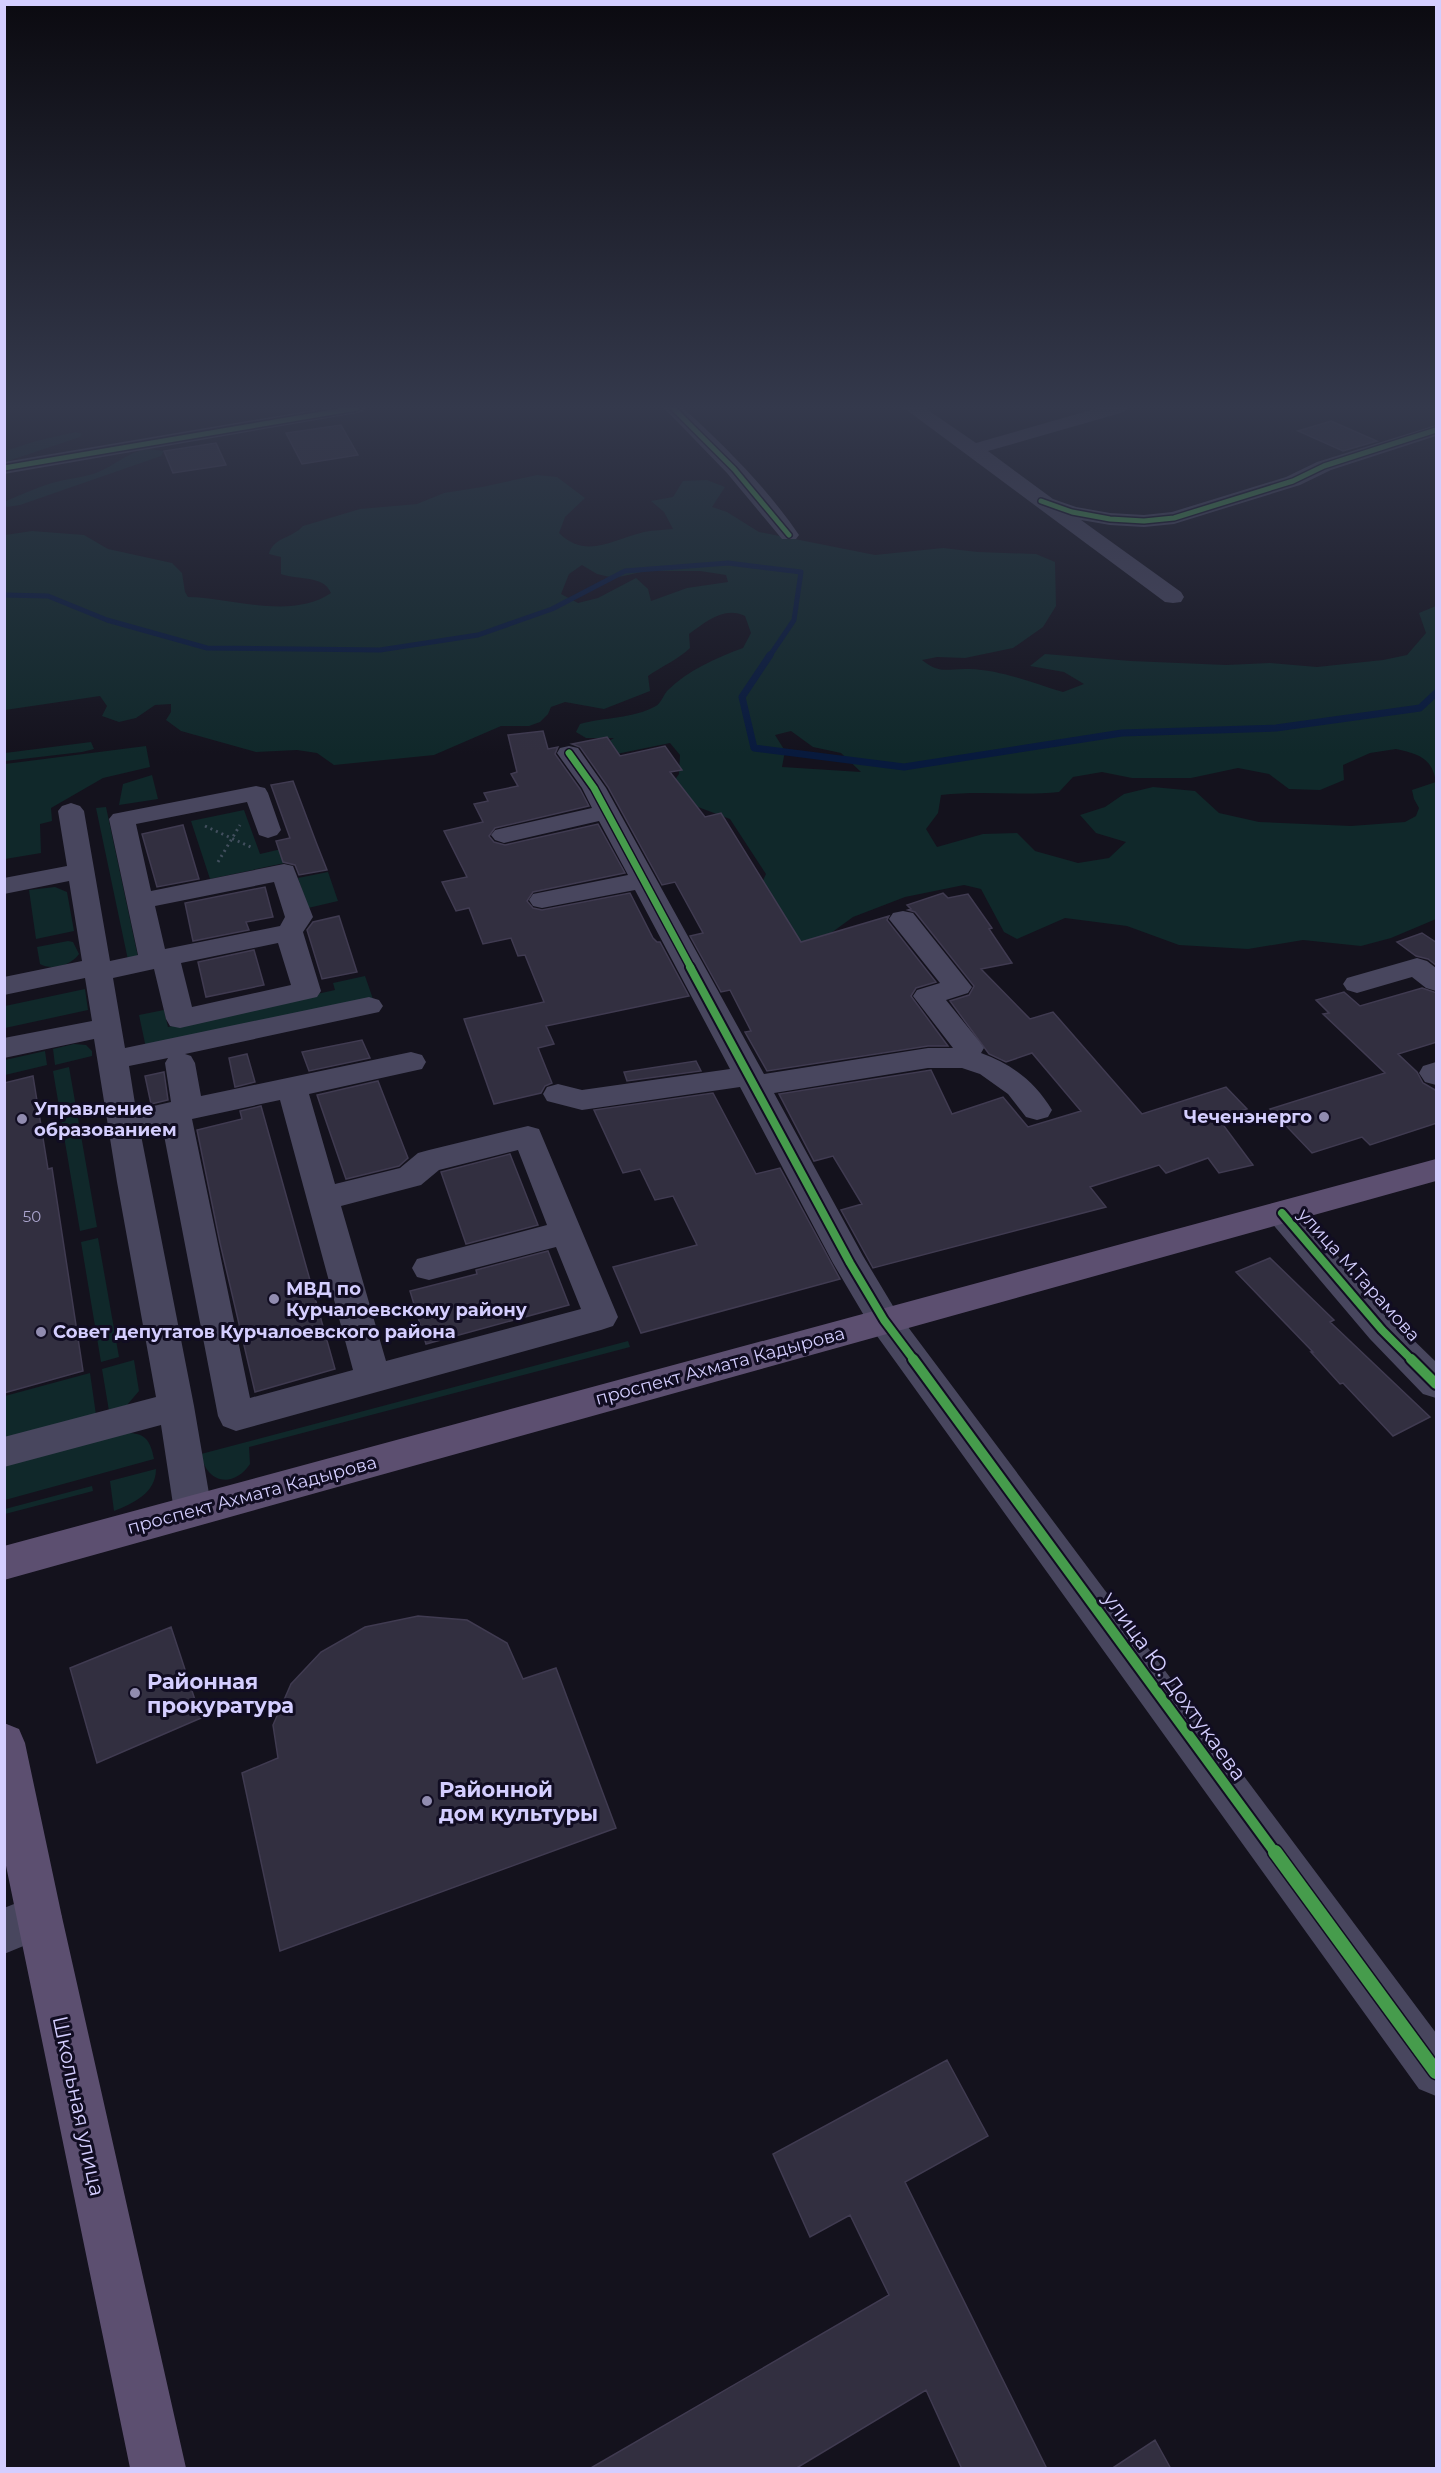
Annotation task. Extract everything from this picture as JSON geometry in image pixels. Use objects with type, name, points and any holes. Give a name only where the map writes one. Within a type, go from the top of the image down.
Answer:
[{"type":"main road","name":"проспект Ахмата Кадырова","points":[[4,1563],[1437,1170]]},
{"type":"main road","name":"Школьная улица","points":[[4,1743],[22,1924],[158,2469]]},
{"type":"street","points":[[779,523],[789,536]]},
{"type":"street","points":[[1072,523],[1173,597]]},
{"type":"street","name":"улица Ю. Дохтукаева","points":[[569,753],[594,788],[850,1263],[884,1320],[1437,2072]]},
{"type":"street","points":[[267,830],[256,793],[122,819],[140,901],[180,1019],[307,991],[289,932]]},
{"type":"street","points":[[71,811],[123,1123],[176,1406],[193,1511]]},
{"type":"street","points":[[504,835],[607,812]]},
{"type":"street","points":[[4,886],[81,871]]},
{"type":"street","points":[[4,986],[160,959],[289,932],[299,917],[284,872],[140,901]]},
{"type":"street","points":[[540,893],[640,873]]},
{"type":"street","points":[[903,919],[958,987],[927,996],[969,1048],[964,1058]]},
{"type":"street","points":[[1357,984],[1417,967],[1437,982]]},
{"type":"street","points":[[113,1060],[369,1006]]},
{"type":"street","points":[[4,1048],[107,1027]]},
{"type":"street","points":[[558,1094],[582,1100],[928,1058],[964,1058],[991,1067],[1019,1087],[1037,1110]]},
{"type":"street","points":[[123,1123],[411,1062]]},
{"type":"street","points":[[180,1063],[181,1111],[236,1416],[601,1317],[528,1137],[429,1161],[410,1177],[323,1199]]},
{"type":"street","points":[[292,1088],[373,1379]]},
{"type":"street","name":"улица М.Тарамова","points":[[1282,1214],[1382,1330],[1437,1384]]},
{"type":"street","points":[[429,1268],[566,1232]]},
{"type":"street","points":[[4,1452],[176,1406]]},
{"type":"path","points":[[202,888],[257,797]]},
{"type":"path","points":[[171,809],[281,860],[284,872]]},
{"type":"green space","points":[[312,523],[563,523],[559,533],[569,541],[590,546],[611,543],[644,532],[673,529],[670,523],[745,523],[759,532],[875,555],[943,548],[1036,554],[1055,562],[1056,606],[1043,627],[1013,648],[965,658],[937,657],[922,660],[934,668],[993,672],[1063,692],[1084,684],[1064,672],[1030,666],[1045,654],[1131,661],[1226,665],[1270,663],[1317,667],[1383,660],[1407,655],[1426,633],[1419,613],[1436,606],[1436,782],[1436,919],[1391,938],[1361,946],[1303,940],[1248,949],[1179,945],[1127,926],[1065,918],[1017,939],[1004,932],[981,889],[964,885],[905,897],[853,917],[820,941],[801,941],[768,910],[759,889],[766,874],[730,819],[674,798],[668,790],[679,774],[680,755],[670,743],[597,758],[590,753],[614,738],[586,738],[576,732],[580,724],[628,716],[656,706],[667,691],[693,671],[743,648],[751,633],[745,616],[737,613],[716,617],[689,634],[690,648],[648,676],[650,691],[604,709],[565,702],[551,707],[540,722],[529,726],[501,726],[434,755],[334,765],[317,753],[297,750],[256,752],[181,731],[166,720],[171,712],[171,704],[155,705],[136,718],[119,722],[102,716],[107,706],[100,696],[5,710],[5,535],[32,531],[84,535],[108,549],[172,563],[182,573],[188,597],[261,606],[280,606],[315,601],[331,593],[322,583],[281,574],[281,557],[269,554],[275,544],[303,526]],"holes":[[[582,565],[597,574],[614,578],[646,571],[700,571],[726,575],[728,582],[687,588],[651,601],[648,589],[636,578],[598,598],[578,603],[561,594],[569,574]],[[791,731],[813,747],[841,753],[861,772],[782,767],[785,751],[775,735]],[[1396,749],[1423,758],[1428,762],[1434,774],[1436,782],[1412,790],[1419,808],[1416,816],[1405,822],[1351,826],[1259,822],[1219,813],[1195,791],[1153,787],[1124,794],[1105,807],[1080,815],[1096,833],[1126,842],[1109,858],[1078,863],[1035,851],[1017,833],[983,834],[937,847],[926,829],[938,813],[941,795],[1059,792],[1073,777],[1102,772],[1132,778],[1191,778],[1238,768],[1269,774],[1289,789],[1320,790],[1344,780],[1343,765],[1370,753]]]},
{"type":"green space","points":[[91,742],[94,749],[82,752],[5,761],[5,753]]},
{"type":"green space","points":[[146,746],[150,767],[103,778],[51,808],[52,821],[40,824],[41,853],[5,859],[5,764]]},
{"type":"green space","points":[[152,775],[158,799],[119,805],[123,784]]},
{"type":"green space","points":[[106,807],[138,957],[128,960],[96,808]]},
{"type":"green space","points":[[244,810],[260,854],[290,847],[294,861],[210,879],[191,821]]},
{"type":"green space","points":[[328,872],[338,901],[308,908],[298,878]]},
{"type":"green space","points":[[55,887],[67,892],[74,931],[36,939],[29,890]]},
{"type":"green space","points":[[73,942],[79,954],[76,958],[55,967],[40,964],[37,947]]},
{"type":"green space","points":[[365,976],[373,999],[146,1048],[139,1015],[164,1010],[168,1027],[335,990],[333,983]]},
{"type":"green space","points":[[85,989],[88,1010],[5,1028],[5,1006]]},
{"type":"green space","points":[[74,1044],[86,1045],[92,1051],[92,1056],[55,1065],[53,1049]]},
{"type":"green space","points":[[45,1051],[47,1065],[5,1075],[5,1060]]},
{"type":"green space","points":[[69,1067],[97,1227],[80,1231],[53,1071]]},
{"type":"green space","points":[[98,1238],[119,1357],[101,1362],[81,1242]]},
{"type":"green space","points":[[628,1341],[630,1347],[249,1447],[250,1464],[236,1477],[221,1479],[214,1476],[208,1471],[201,1454]]},
{"type":"green space","points":[[134,1360],[139,1391],[127,1405],[109,1411],[102,1369]]},
{"type":"green space","points":[[90,1373],[96,1415],[5,1440],[5,1396]]},
{"type":"green space","points":[[122,1433],[141,1435],[145,1438],[154,1459],[5,1500],[5,1466]]},
{"type":"green space","points":[[156,1469],[148,1491],[136,1501],[114,1511],[110,1481]]},
{"type":"green space","points":[[92,1486],[93,1491],[5,1514],[5,1509]]},
{"type":"building","points":[[543,731],[548,749],[558,747],[555,754],[589,806],[495,828],[489,836],[494,842],[505,845],[598,824],[625,873],[533,892],[527,901],[533,908],[542,910],[630,893],[653,938],[660,942],[689,996],[546,1026],[554,1044],[538,1048],[552,1083],[545,1086],[541,1093],[494,1104],[464,1019],[544,1002],[525,955],[518,956],[511,938],[483,944],[469,908],[456,911],[442,882],[467,877],[444,831],[483,822],[474,804],[488,801],[484,793],[518,786],[511,774],[517,772],[508,735]]},
{"type":"building","points":[[607,737],[620,756],[665,746],[682,770],[670,772],[705,817],[721,813],[801,942],[889,916],[887,920],[936,982],[916,988],[911,996],[948,1046],[928,1046],[767,1071],[745,1032],[751,1031],[730,990],[721,992],[690,936],[703,933],[675,882],[662,885],[608,787],[580,747],[572,744]]},
{"type":"building","points":[[293,781],[327,870],[299,875],[295,865],[283,862],[276,841],[290,838],[271,785]]},
{"type":"building","points":[[183,825],[199,879],[157,887],[142,834]]},
{"type":"building","points":[[265,887],[273,917],[246,922],[249,930],[193,941],[185,903]]},
{"type":"building","points":[[943,893],[948,898],[968,894],[992,928],[989,929],[1012,963],[981,969],[1030,1019],[1053,1012],[1142,1114],[1226,1087],[1247,1109],[1218,1118],[1253,1165],[1219,1173],[1208,1158],[1166,1173],[1159,1165],[1090,1187],[1106,1207],[873,1268],[841,1210],[862,1204],[833,1156],[814,1161],[779,1094],[931,1070],[952,1114],[1003,1097],[1028,1127],[1081,1111],[1032,1053],[1006,1062],[989,1054],[950,1001],[969,995],[974,986],[915,912],[908,910],[911,909],[907,905]]},
{"type":"building","points":[[339,916],[357,972],[322,979],[307,930],[313,922]]},
{"type":"building","points":[[1422,933],[1437,943],[1437,966],[1428,959],[1416,956],[1397,942]]},
{"type":"building","points":[[254,950],[264,985],[206,997],[198,962]]},
{"type":"building","points":[[1422,988],[1437,993],[1437,1042],[1398,1054],[1417,1072],[1423,1083],[1437,1091],[1437,1123],[1370,1145],[1362,1137],[1312,1153],[1270,1109],[1385,1073],[1323,1014],[1329,1013],[1316,1000],[1344,992],[1360,1006]]},
{"type":"building","points":[[362,1040],[370,1058],[309,1071],[302,1052]]},
{"type":"building","points":[[247,1054],[255,1082],[235,1087],[229,1058]]},
{"type":"building","points":[[696,1061],[701,1071],[627,1081],[624,1072]]},
{"type":"building","points":[[164,1072],[168,1100],[151,1104],[145,1076]]},
{"type":"building","points":[[33,1076],[48,1169],[52,1168],[83,1371],[4,1393],[4,1083]]},
{"type":"building","points":[[378,1081],[408,1158],[399,1166],[346,1179],[317,1095]]},
{"type":"building","points":[[713,1093],[756,1174],[780,1168],[840,1279],[641,1333],[613,1267],[697,1245],[673,1196],[655,1200],[640,1169],[623,1173],[594,1110]]},
{"type":"building","name":"МВД по Курчалоевскому району","points":[[261,1106],[335,1369],[255,1392],[220,1243],[197,1130],[242,1119],[240,1111]]},
{"type":"building","points":[[510,1154],[538,1225],[466,1244],[441,1172]]},
{"type":"building","points":[[548,1251],[569,1305],[426,1344],[410,1291],[477,1274],[476,1270]]},
{"type":"building","points":[[1270,1258],[1334,1320],[1330,1322],[1430,1417],[1393,1436],[1343,1383],[1340,1384],[1311,1352],[1313,1352],[1236,1272]]},
{"type":"building","name":"Районной дом культуры","points":[[418,1616],[467,1620],[507,1643],[523,1679],[556,1668],[616,1828],[280,1951],[242,1773],[278,1758],[273,1725],[291,1684],[321,1652],[365,1627]]},
{"type":"building","name":"Районная прокуратура","points":[[171,1627],[201,1718],[97,1763],[70,1668]]},
{"type":"building","points":[[947,2060],[988,2136],[905,2182],[1047,2469],[962,2469],[926,2390],[795,2469],[589,2469],[889,2295],[850,2215],[810,2237],[773,2154]]},
{"type":"building","points":[[1155,2440],[1171,2469],[1111,2469]]},
{"type":"waterway","points":[[4,595],[48,596],[107,620],[207,648],[380,650],[478,635],[552,609],[625,571],[728,563],[801,572],[794,620],[769,657]]},
{"type":"waterway","points":[[770,655],[742,697],[754,748],[904,767],[1122,733],[1276,728],[1420,708],[1436,693]]},
{"type":"cycle path","points":[[780,523],[789,535]]},
{"type":"cycle path","points":[[569,753],[594,788],[850,1263],[884,1320],[1436,2072]]},
{"type":"cycle path","points":[[1282,1213],[1382,1330],[1436,1384]]},
{"type":"place","name":"Чеченэнерго","points":[[1324,1117]]},
{"type":"place","name":"Управление образованием","points":[[22,1119]]},
{"type":"place","name":"МВД по Курчалоевскому району","points":[[274,1299]]},
{"type":"place","name":"Совет депутатов Курчалоевского района","points":[[41,1332]]},
{"type":"place","name":"Районная прокуратура","points":[[135,1693]]},
{"type":"place","name":"Районной дом культуры","points":[[427,1801]]}]
